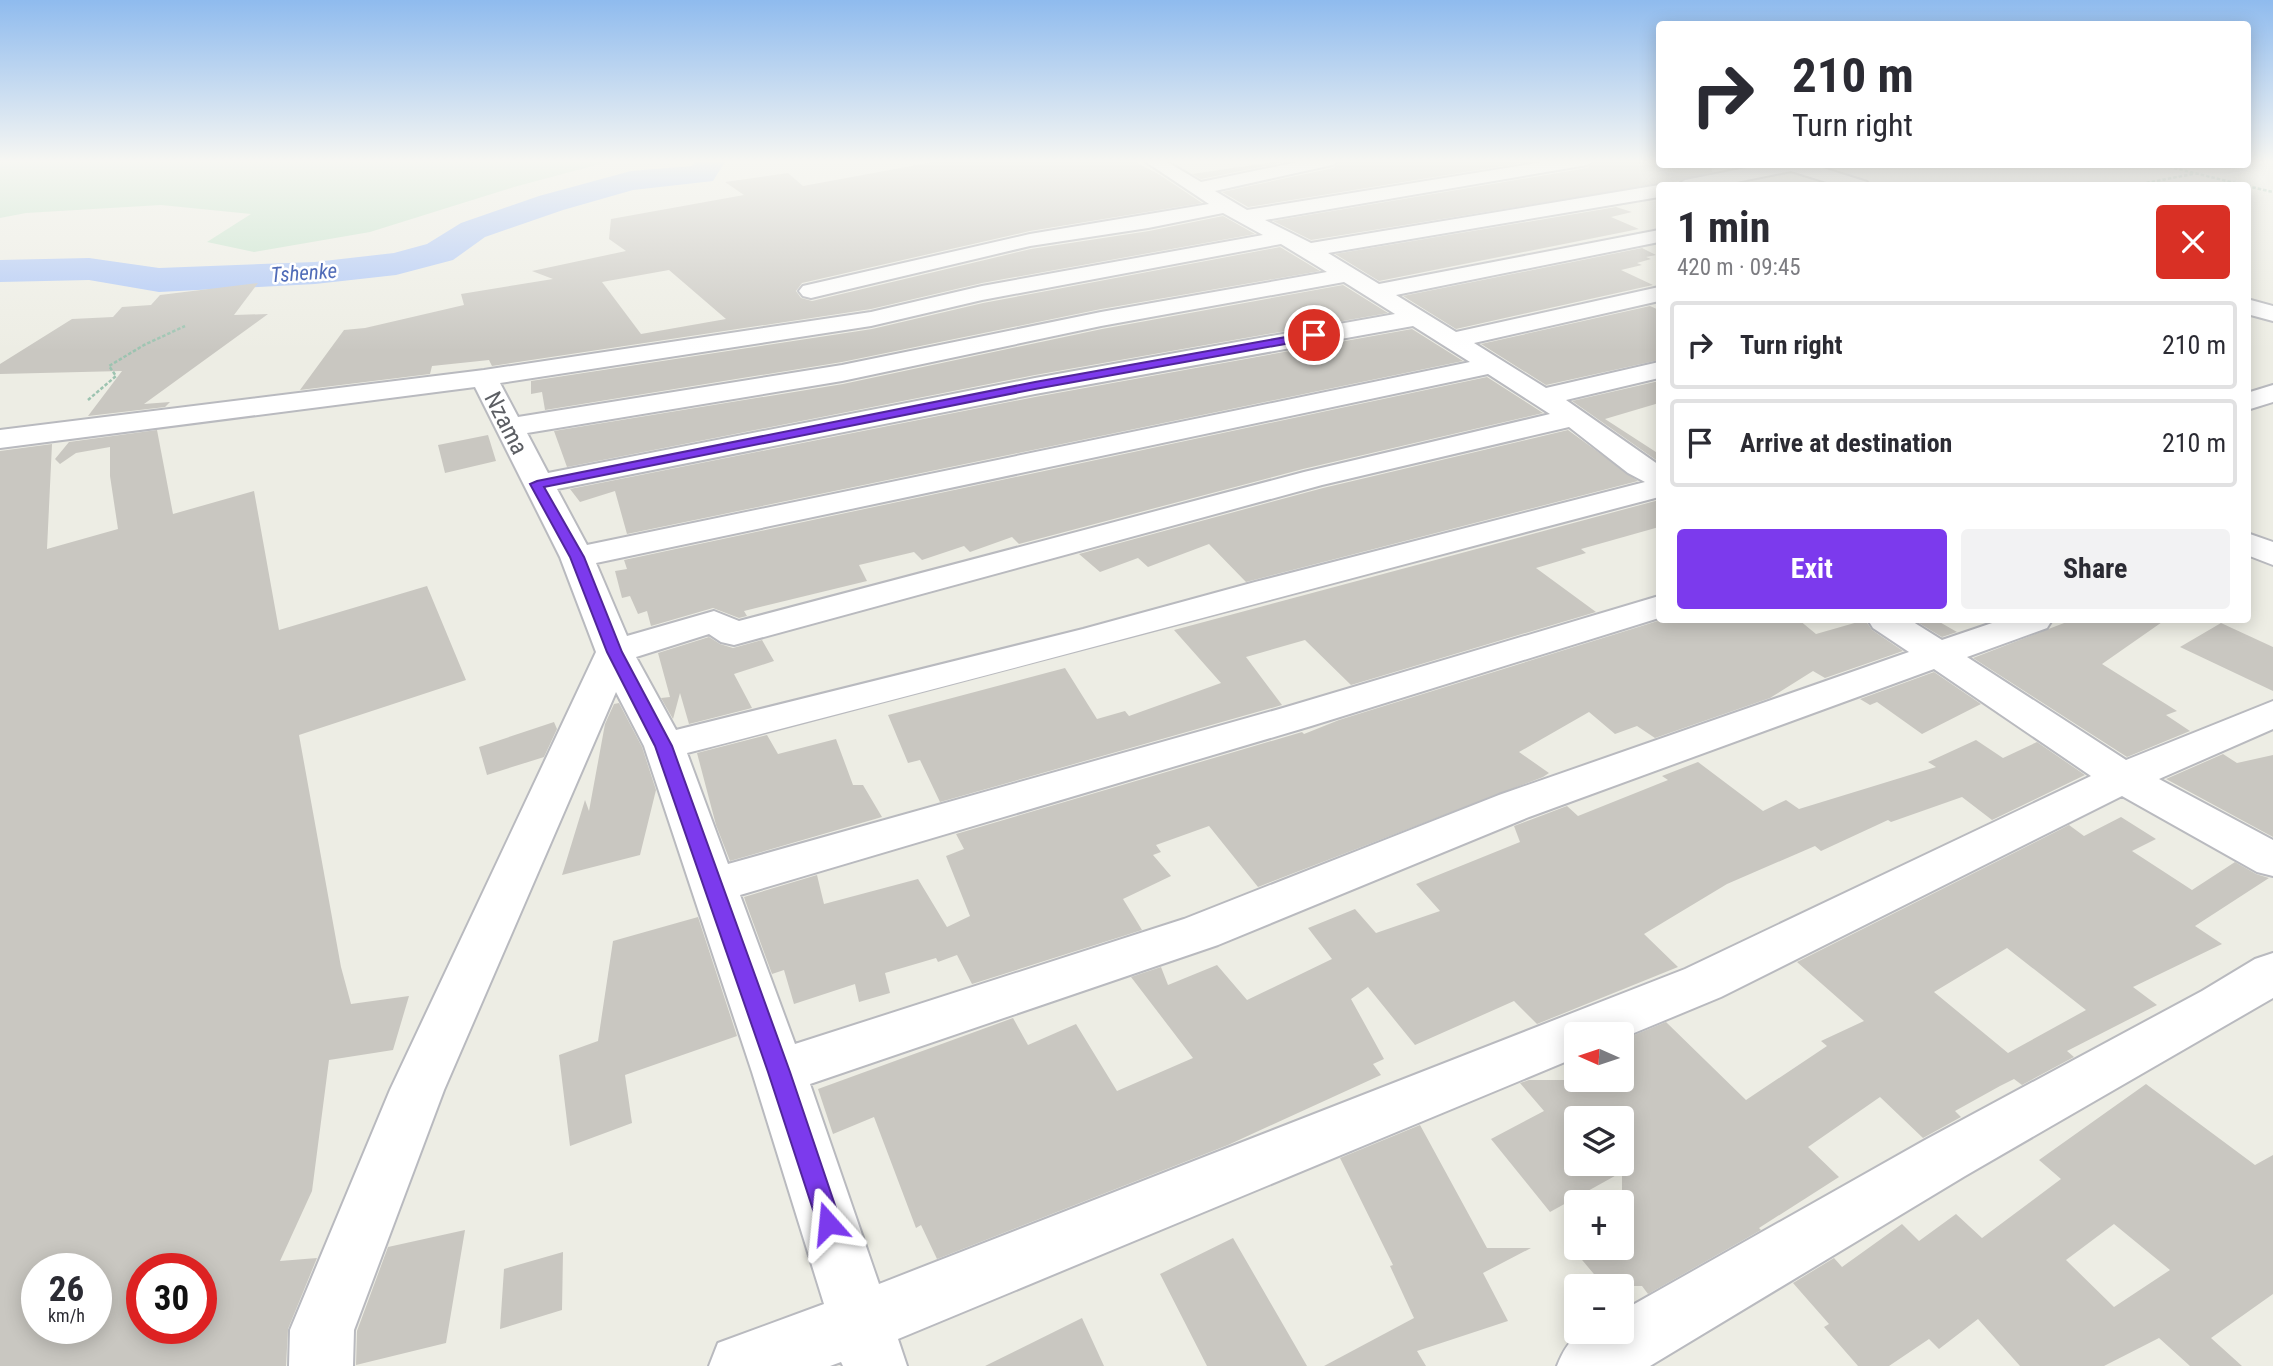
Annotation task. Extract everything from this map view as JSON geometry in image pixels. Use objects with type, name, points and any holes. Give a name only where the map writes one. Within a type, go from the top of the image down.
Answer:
[{"type":"street","points":[[811,291],[1030,240],[1137,224]]},
{"type":"street","points":[[1258,224],[1297,243],[1558,407],[1654,474]]},
{"type":"street","points":[[0,439],[484,379],[871,319],[982,293],[1297,243],[1443,224]]},
{"type":"street","points":[[1557,224],[1575,232],[1630,241],[1656,254]]},
{"type":"street","points":[[1375,292],[1656,237]]},
{"type":"street","points":[[509,427],[842,373],[1101,319],[1348,275]]},
{"type":"street","points":[[1452,340],[1656,295]]},
{"type":"street","points":[[2251,307],[2273,314]]},
{"type":"street","points":[[537,484],[1035,386],[1416,318]]},
{"type":"street","points":[[577,557],[1490,366]]},
{"type":"street","points":[[321,1366],[322,1331],[417,1090],[615,652],[713,622],[734,634],[1315,478],[1558,407],[1656,371]]},
{"type":"street","name":"Nzama","points":[[484,379],[577,557],[615,652],[664,746],[779,1072],[868,1345]]},
{"type":"street","points":[[2251,401],[2273,394]]},
{"type":"street","points":[[664,746],[1081,640],[1267,589],[1654,474]]},
{"type":"street","points":[[2251,534],[2273,524]]},
{"type":"street","points":[[2251,545],[2273,555]]},
{"type":"street","points":[[714,885],[1297,718],[1656,608]]},
{"type":"street","points":[[1891,623],[2123,778],[2273,860]]},
{"type":"street","points":[[779,1072],[1201,932],[1514,806],[2025,623]]},
{"type":"street","points":[[741,1366],[868,1345],[1703,982],[2123,778],[2273,714]]},
{"type":"street","points":[[1589,1366],[1934,1165],[2220,1006],[2273,973]]},
{"type":"path","points":[[65,431],[72,411],[116,376],[109,366],[144,345],[185,326]]},
{"type":"green space","points":[[236,224],[396,224],[370,232],[254,252],[207,242]]},
{"type":"building","points":[[611,224],[1075,224],[1030,231],[802,283],[796,291],[801,298],[812,301],[1031,249],[1185,224],[1237,224],[1255,234],[982,283],[871,309],[492,366],[489,360],[432,366],[430,374],[300,390],[344,330],[365,328],[464,305],[461,294],[553,279],[532,271],[626,251],[609,239]],"holes":[[[669,270],[726,319],[641,334],[602,282]]]},
{"type":"building","points":[[1278,224],[1412,224],[1311,240]]},
{"type":"building","points":[[1516,224],[1627,224],[1639,229],[1379,281],[1335,254]]},
{"type":"building","points":[[1280,247],[1320,271],[1101,309],[842,362],[545,410],[542,392],[531,394],[531,381],[872,329],[983,303]]},
{"type":"building","points":[[1642,248],[1656,255],[1637,263],[1642,265],[1621,270],[1653,285],[1456,329],[1403,296]]},
{"type":"building","points":[[258,283],[234,315],[268,314],[144,404],[170,402],[165,407],[88,416],[122,371],[0,374],[0,364],[72,319],[113,317],[122,307],[151,305],[160,295]]},
{"type":"building","points":[[1343,285],[1388,313],[1035,375],[567,467],[554,431],[843,384],[1102,329]]},
{"type":"building","points":[[1650,306],[1656,309],[1656,361],[1546,385],[1481,344]]},
{"type":"building","points":[[1412,329],[1463,361],[627,534],[615,491],[580,502],[570,489],[1035,397]]},
{"type":"building","points":[[1487,377],[1543,413],[1303,469],[1019,544],[1012,537],[970,552],[964,546],[922,560],[914,552],[859,565],[867,581],[744,611],[747,616],[739,618],[713,608],[651,626],[647,611],[638,614],[630,596],[622,598],[615,571],[627,569],[624,560]]},
{"type":"building","points":[[1656,382],[1656,404],[1605,419],[1656,452],[1656,460],[1572,401]]},
{"type":"building","points":[[157,430],[173,514],[254,491],[279,630],[427,586],[466,680],[299,735],[341,967],[351,1004],[409,996],[393,1050],[329,1060],[312,1191],[280,1261],[317,1258],[288,1329],[286,1366],[0,1366],[0,451],[52,444],[47,549],[118,529],[110,476],[110,447],[76,453],[60,464],[55,459],[69,442]]},
{"type":"building","points":[[1568,430],[1638,481],[1246,582],[1209,544],[1148,567],[1138,558],[1100,572],[1079,554],[1323,488]]},
{"type":"building","points":[[488,435],[496,461],[445,473],[438,445]]},
{"type":"building","points":[[1656,501],[1656,528],[1581,549],[1586,553],[1536,568],[1596,612],[1351,685],[1305,640],[1246,657],[1282,705],[940,802],[920,760],[908,763],[888,715],[1065,668],[1097,719],[1125,711],[1129,716],[1221,683],[1174,630]]},
{"type":"building","points":[[1656,622],[1803,623],[1816,634],[1854,623],[1867,623],[1872,630],[1903,651],[1825,678],[1813,671],[1770,698],[1655,738],[1637,726],[1615,734],[1589,712],[1519,752],[1549,773],[1543,777],[1258,887],[1209,826],[1156,845],[1161,852],[1153,855],[1171,876],[1123,899],[1142,930],[972,984],[957,955],[938,962],[936,958],[885,973],[890,993],[859,1002],[855,984],[794,1004],[784,970],[772,974],[744,897],[817,875],[824,904],[918,879],[947,927],[970,916],[946,856],[964,849],[956,834],[1302,732],[1304,734],[1339,720]]},
{"type":"building","points":[[1919,623],[1941,623],[1957,632],[1942,637]]},
{"type":"building","points":[[2064,623],[2161,623],[2102,664],[2177,711],[2166,715],[2190,731],[2127,757],[1973,658]]},
{"type":"building","points":[[2221,623],[2273,647],[2273,691],[2180,647]]},
{"type":"building","points":[[709,637],[733,648],[762,640],[774,661],[734,674],[752,708],[689,724],[680,693],[673,719],[661,698],[670,697],[658,653]]},
{"type":"building","points":[[1934,672],[1981,704],[1922,734],[1877,702],[1870,705],[1860,699]]},
{"type":"building","points":[[619,703],[642,747],[656,790],[640,855],[562,875],[585,800],[589,811],[605,724],[614,704]]},
{"type":"building","points":[[554,722],[557,729],[544,757],[487,775],[479,747]]},
{"type":"building","points":[[767,735],[778,754],[836,739],[853,785],[863,785],[882,817],[730,861],[716,825],[697,753]]},
{"type":"building","points":[[1976,740],[2003,758],[2037,742],[2085,775],[1992,820],[1962,797],[1891,822],[1888,820],[1821,851],[1815,846],[1727,884],[1644,934],[1678,967],[1537,1024],[1514,1001],[1415,1045],[1368,987],[1351,999],[1384,1059],[1373,1064],[1381,1075],[1228,1145],[937,1259],[921,1225],[916,1228],[874,1117],[833,1134],[818,1089],[1013,1018],[1028,1045],[1076,1024],[1117,1091],[1193,1058],[1131,977],[1161,967],[1168,985],[1217,965],[1247,1000],[1332,959],[1308,928],[1355,909],[1376,933],[1440,911],[1416,884],[1520,842],[1514,826],[1567,806],[1578,816],[1668,780],[1662,776],[1698,762],[1763,811],[1786,800],[1799,809],[1936,767],[1928,762]]},
{"type":"building","points":[[2223,754],[2237,763],[2273,755],[2273,837],[2166,779]]},
{"type":"building","points":[[2121,817],[2156,839],[2132,851],[2192,890],[2235,862],[2269,878],[2195,926],[2222,944],[2133,987],[2157,1005],[2067,1051],[2074,1057],[2022,1085],[2014,1079],[1955,1111],[1961,1117],[1923,1138],[1880,1097],[1808,1147],[1839,1177],[1759,1228],[1761,1230],[1648,1294],[1642,1286],[1634,1286],[1634,1274],[1594,1274],[1582,1260],[1634,1260],[1634,1190],[1622,1190],[1622,1176],[1634,1176],[1634,1106],[1564,1106],[1564,1176],[1615,1176],[1590,1190],[1564,1190],[1564,1204],[1550,1212],[1491,1139],[1544,1111],[1520,1083],[1529,1080],[1564,1080],[1564,1092],[1634,1092],[1634,1035],[1666,1022],[1746,1100],[1827,1046],[1821,1041],[1864,1021],[1797,962],[2069,825],[2084,836]],"holes":[[[2007,948],[2086,1010],[2008,1053],[1934,992]]]},
{"type":"building","points":[[698,917],[737,1036],[625,1075],[632,1123],[570,1146],[559,1055],[598,1041],[613,941]]},
{"type":"building","points":[[2146,1084],[2255,1165],[2273,1155],[2273,1294],[2211,1338],[2242,1366],[2190,1366],[2159,1338],[2104,1366],[2020,1366],[1978,1319],[1939,1349],[1929,1339],[1889,1366],[1858,1366],[1824,1327],[1829,1324],[1793,1283],[1834,1258],[1842,1267],[1902,1224],[1919,1241],[1956,1214],[1982,1238],[2061,1179],[2039,1160]],"holes":[[[2114,1224],[2170,1270],[2114,1307],[2066,1260]]]},
{"type":"building","points":[[1420,1125],[1487,1248],[1531,1248],[1483,1273],[1508,1321],[1417,1351],[1426,1366],[1324,1366],[1414,1318],[1390,1266],[1393,1265],[1340,1158]]},
{"type":"building","points":[[465,1230],[446,1343],[356,1365],[357,1331],[388,1247]]},
{"type":"building","points":[[1233,1238],[1307,1366],[1207,1366],[1160,1274]]},
{"type":"building","points":[[563,1252],[562,1310],[500,1329],[504,1269]]},
{"type":"building","points":[[1082,1318],[1104,1366],[985,1366]]},
{"type":"waterway","name":"Tshenke","points":[[0,271],[89,269],[159,280],[315,273],[396,264],[440,252],[473,230],[491,224]]},
{"type":"route","points":[[828,1223],[779,1072],[664,746],[615,652],[577,557],[537,484],[1035,386],[1314,335]]}]
